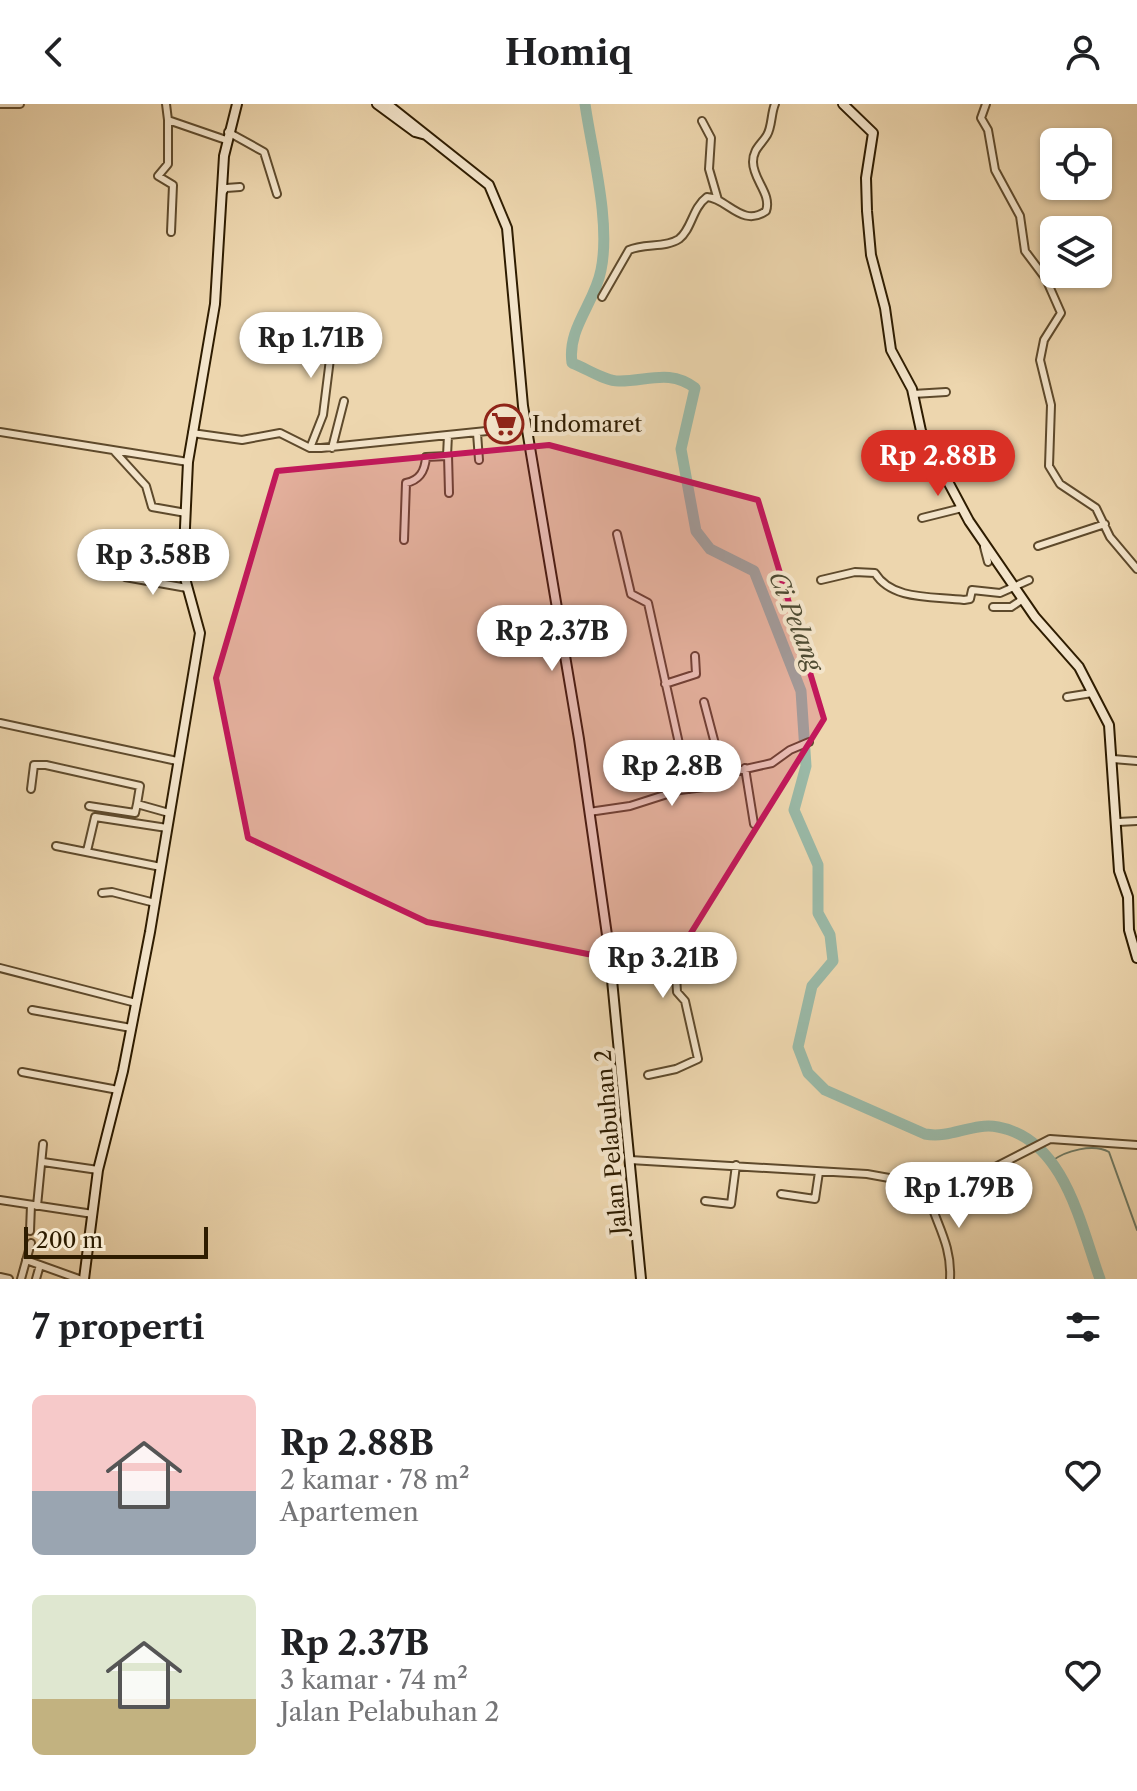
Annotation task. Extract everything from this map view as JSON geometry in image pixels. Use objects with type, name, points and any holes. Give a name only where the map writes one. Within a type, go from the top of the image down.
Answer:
[{"type":"street","points":[[0,104],[20,104]]},
{"type":"street","points":[[166,104],[168,164],[158,176],[173,185],[171,232]]},
{"type":"street","points":[[26,1260],[82,1279],[98,1170],[118,1090],[155,903],[201,629],[183,571],[188,462],[215,304],[220,194],[227,136],[237,104]]},
{"type":"street","points":[[377,104],[415,132],[430,135]]},
{"type":"street","name":"Jalan Pelabuhan 2","points":[[387,104],[430,135],[489,185],[503,212],[526,427],[609,949],[641,1279]]},
{"type":"street","points":[[602,297],[629,250],[676,240],[698,204],[709,196],[730,210],[743,214],[757,215],[766,211],[768,201],[755,172],[753,159],[758,144],[768,134],[775,104]]},
{"type":"street","points":[[843,104],[873,133],[866,178],[870,247],[885,308],[891,350],[913,394],[921,431],[962,508],[1023,599],[1075,661],[1109,725],[1119,871],[1128,897],[1129,930],[1137,958]]},
{"type":"street","points":[[986,104],[981,118],[988,130],[995,170],[1018,211],[1025,251],[1046,279],[1061,313],[1059,321],[1044,340],[1040,360],[1051,405],[1049,466],[1060,484],[1096,508],[1110,537],[1137,569]]},
{"type":"street","points":[[168,120],[227,136],[264,152],[277,194]]},
{"type":"street","points":[[702,121],[711,141],[709,169],[718,200]]},
{"type":"street","points":[[220,194],[226,188],[240,187]]},
{"type":"street","points":[[310,448],[323,415],[335,319]]},
{"type":"street","points":[[913,394],[946,392]]},
{"type":"street","points":[[332,448],[344,401]]},
{"type":"street","points":[[192,433],[242,440],[280,433],[310,448],[332,448],[526,427]]},
{"type":"street","points":[[0,432],[188,462]]},
{"type":"street","points":[[477,433],[479,460]]},
{"type":"street","points":[[448,435],[449,493]]},
{"type":"street","points":[[114,451],[146,486],[152,507],[186,513]]},
{"type":"street","points":[[404,540],[406,483],[417,480],[425,469],[426,457],[448,455]]},
{"type":"street","points":[[922,518],[962,508]]},
{"type":"street","points":[[1038,546],[1105,524]]},
{"type":"street","points":[[617,534],[631,594],[648,603],[689,789]]},
{"type":"street","points":[[983,540],[988,562]]},
{"type":"street","points":[[821,580],[855,572],[875,573],[881,584],[895,592],[964,600],[970,599],[972,590],[1000,593],[1029,580]]},
{"type":"street","points":[[125,577],[187,588]]},
{"type":"street","points":[[993,607],[1011,607],[1023,599]]},
{"type":"street","points":[[665,684],[696,674],[695,656]]},
{"type":"street","points":[[1067,697],[1092,693]]},
{"type":"street","points":[[704,702],[724,778]]},
{"type":"street","points":[[0,723],[177,761]]},
{"type":"street","points":[[589,812],[630,806],[689,789],[712,786],[745,768],[772,763],[809,742]]},
{"type":"street","points":[[1113,759],[1137,761]]},
{"type":"street","points":[[31,789],[34,765],[140,786],[135,813],[89,806]]},
{"type":"street","points":[[745,768],[754,824]]},
{"type":"street","points":[[137,804],[169,813]]},
{"type":"street","points":[[87,851],[95,817],[167,828]]},
{"type":"street","points":[[1118,822],[1137,821]]},
{"type":"street","points":[[56,846],[161,867]]},
{"type":"street","points":[[102,893],[112,892],[155,903]]},
{"type":"street","points":[[609,949],[674,944],[677,992],[685,1001],[698,1059],[676,1069],[648,1075]]},
{"type":"street","points":[[0,968],[136,1003]]},
{"type":"street","points":[[32,1010],[131,1028]]},
{"type":"street","points":[[22,1072],[118,1090]]},
{"type":"street","points":[[630,1160],[886,1176],[926,1187],[963,1183],[1050,1139],[1137,1145]]},
{"type":"street","points":[[30,1231],[43,1162],[43,1144]]},
{"type":"street","points":[[43,1162],[98,1170]]},
{"type":"street","points":[[705,1201],[731,1204],[736,1165]]},
{"type":"street","points":[[781,1194],[815,1199],[819,1172]]},
{"type":"street","points":[[926,1187],[933,1215],[949,1245],[950,1279]]},
{"type":"street","points":[[0,1200],[93,1214]]},
{"type":"street","points":[[21,1279],[31,1243]]},
{"type":"street","points":[[36,1279],[40,1265]]},
{"type":"street","points":[[0,1277],[9,1279]]},
{"type":"highlighted area","points":[[549,445],[758,500],[824,719],[668,970],[427,922],[248,838],[216,678],[277,471]]},
{"type":"waterway","name":"Ci Pelang","points":[[585,104],[602,209],[603,251],[598,282],[577,327],[572,363],[614,381],[668,377],[695,388],[681,449],[696,531],[710,549],[754,571],[801,691],[806,766],[794,810],[818,865],[818,913],[830,935],[833,961],[812,986],[798,1047],[808,1073],[825,1090],[925,1134],[998,1127],[1021,1135],[1040,1148],[1067,1188],[1100,1279]]},
{"type":"waterway","points":[[1052,1161],[1079,1149],[1095,1148],[1109,1152],[1137,1230]]},
{"type":"place","name":"Indomaret","points":[[504,424]]}]
